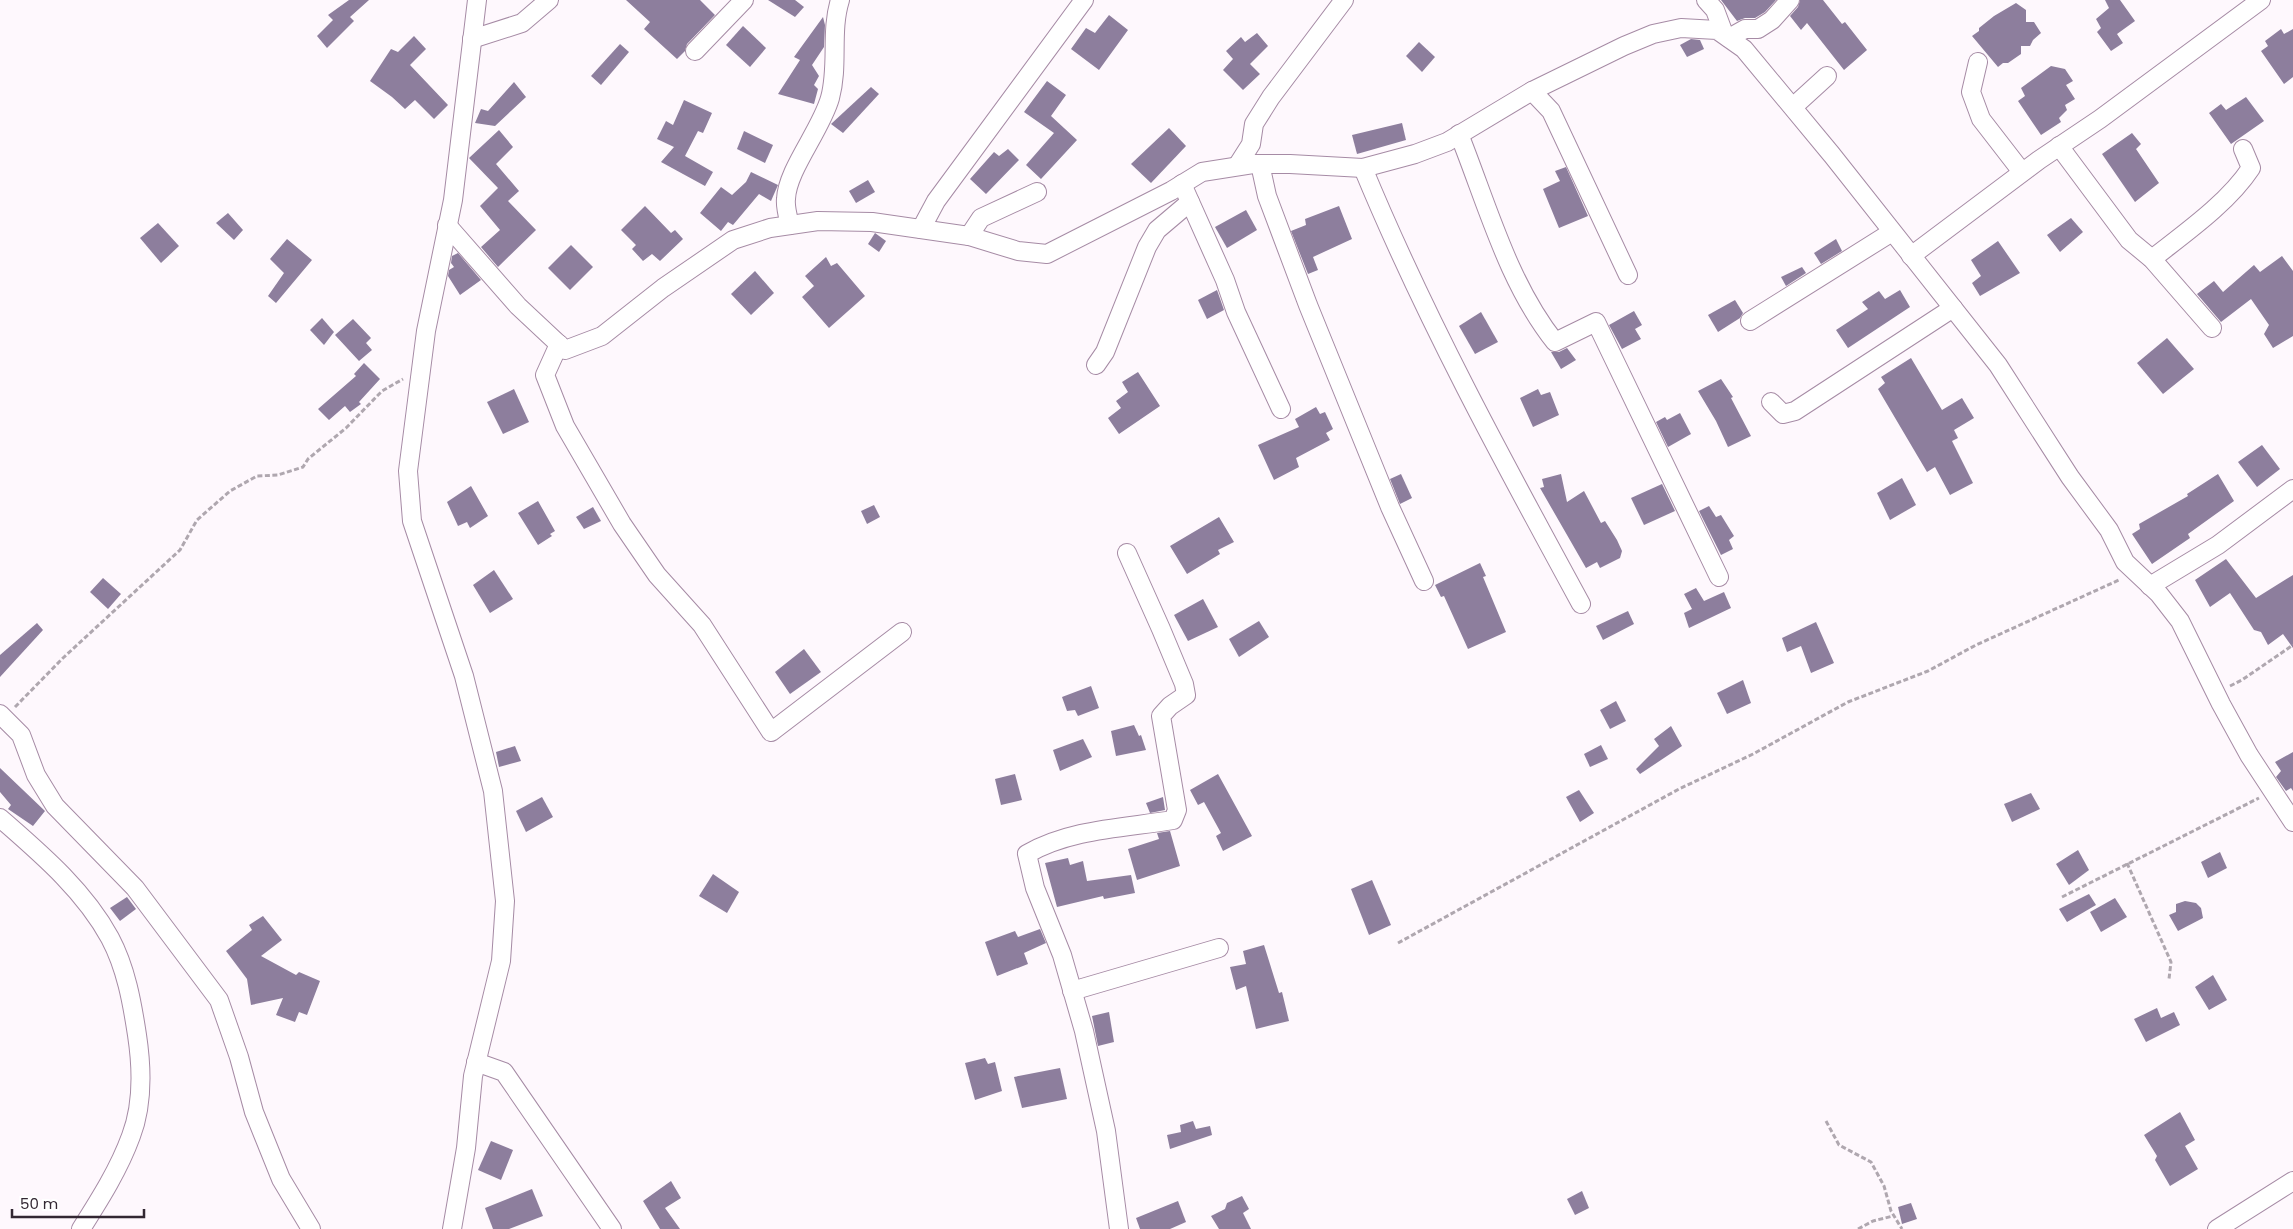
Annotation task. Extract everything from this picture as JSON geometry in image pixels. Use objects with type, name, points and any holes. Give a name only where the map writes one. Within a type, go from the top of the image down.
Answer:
[{"type":"street","points":[[452,1229],[466,1148],[473,1076],[501,961],[505,900],[494,791],[464,676],[412,521],[408,471],[426,331],[458,162],[477,0]]},
{"type":"street","points":[[472,39],[522,23],[549,0]]},
{"type":"street","points":[[695,51],[744,0]]},
{"type":"street","points":[[790,225],[786,199],[790,184],[821,125],[830,98],[835,69],[834,24],[840,0]]},
{"type":"street","points":[[921,229],[941,194],[1084,0]]},
{"type":"street","points":[[1237,166],[1251,144],[1254,124],[1258,117],[1344,0]]},
{"type":"street","points":[[1706,0],[1715,10],[1726,36]]},
{"type":"street","points":[[1726,36],[1745,29],[1758,29],[1772,20],[1790,0]]},
{"type":"street","points":[[1911,256],[2022,172],[2261,0]]},
{"type":"street","points":[[447,225],[518,306],[565,350],[602,336],[663,288],[733,240],[770,228],[818,221],[872,222],[969,236],[1018,251],[1047,254],[1202,172],[1260,164],[1309,164],[1363,168],[1415,154],[1447,142],[1532,91],[1584,64],[1653,34],[1681,28],[1717,30],[1744,48],[1998,365],[2070,477],[2109,530],[2125,562],[2150,586],[2180,621],[2249,755],[2293,822]]},
{"type":"street","points":[[1978,62],[1971,92],[1980,119],[2022,172]]},
{"type":"street","points":[[1793,108],[1827,76]]},
{"type":"street","points":[[1532,91],[1551,111],[1628,275]]},
{"type":"street","points":[[1459,134],[1503,247],[1528,301],[1555,342],[1596,322],[1719,577]]},
{"type":"street","points":[[2058,146],[2129,240],[2152,259],[2212,328]]},
{"type":"street","points":[[2152,259],[2218,204],[2244,178],[2251,168],[2243,149]]},
{"type":"street","points":[[1260,164],[1267,196],[1308,305],[1390,507],[1424,581]]},
{"type":"street","points":[[1363,168],[1397,250],[1455,368],[1581,604]]},
{"type":"street","points":[[1182,184],[1225,280],[1236,312],[1281,410]]},
{"type":"street","points":[[969,236],[982,218],[1037,192]]},
{"type":"street","points":[[1096,365],[1105,352],[1147,248],[1154,236],[1170,218],[1190,202]]},
{"type":"street","points":[[1750,321],[1892,232]]},
{"type":"street","points":[[1771,402],[1782,414],[1795,411],[1953,308]]},
{"type":"street","points":[[559,344],[545,375],[565,426],[622,524],[657,575],[702,625],[771,732],[902,632]]},
{"type":"street","points":[[2150,586],[2218,545],[2293,489]]},
{"type":"street","points":[[1119,1229],[1106,1131],[1084,1031],[1062,955],[1035,888],[1027,854],[1046,843],[1124,826],[1173,820],[1177,810],[1161,716],[1170,706],[1186,695],[1184,684],[1127,553]]},
{"type":"street","points":[[2,716],[21,735],[36,775],[55,806],[135,888],[219,1000],[239,1057],[254,1112],[281,1178],[310,1229]]},
{"type":"street","points":[[0,818],[36,850],[79,894],[110,938],[130,992],[140,1055],[139,1104],[132,1135],[113,1176],[81,1229]]},
{"type":"street","points":[[1072,991],[1219,948]]},
{"type":"street","points":[[476,1062],[504,1072],[612,1229]]},
{"type":"street","points":[[2217,1229],[2293,1181]]},
{"type":"path","points":[[2,716],[180,550],[198,520],[230,491],[257,476],[278,475],[303,467],[308,459],[346,428],[382,391],[421,368]]},
{"type":"path","points":[[1398,943],[1679,789],[1753,754],[1848,702],[1928,671],[1976,644],[2136,572]]},
{"type":"path","points":[[2216,692],[2242,680],[2293,645]]},
{"type":"path","points":[[2062,897],[2273,792]]},
{"type":"path","points":[[2127,863],[2171,962],[2169,979]]},
{"type":"path","points":[[1826,1121],[1839,1145],[1871,1162],[1884,1186],[1893,1216],[1902,1229]]},
{"type":"path","points":[[1858,1229],[1873,1221],[1893,1216]]},
{"type":"building","points":[[349,0],[369,0],[350,17],[354,21],[327,48],[317,36],[333,20],[328,15]]},
{"type":"building","points":[[626,0],[700,0],[715,15],[687,44],[685,51],[677,59],[644,29],[650,22]]},
{"type":"building","points":[[768,0],[795,0],[804,7],[795,17]]},
{"type":"building","points":[[1721,0],[1776,0],[1765,12],[1755,18],[1745,18],[1737,21]]},
{"type":"building","points":[[1800,0],[1823,0],[1842,24],[1845,22],[1867,50],[1844,70],[1807,23],[1801,30],[1790,16],[1798,7]]},
{"type":"building","points":[[2105,0],[2120,0],[2135,21],[2117,34],[2123,43],[2111,51],[2097,32],[2101,28],[2096,19],[2109,8]]},
{"type":"building","points":[[2016,3],[2026,10],[2026,22],[2034,22],[2041,33],[2033,40],[2030,46],[2021,46],[2021,54],[1998,67],[1972,36],[1994,16]]},
{"type":"building","points":[[1109,15],[1128,30],[1099,70],[1071,49],[1086,28],[1095,33]]},
{"type":"building","points":[[823,17],[825,25],[824,47],[812,65],[819,76],[814,85],[818,89],[814,104],[778,94],[800,60],[794,57]]},
{"type":"building","points":[[743,26],[766,48],[750,67],[726,45]]},
{"type":"building","points":[[2281,29],[2284,34],[2293,29],[2293,77],[2284,84],[2261,51],[2268,46],[2265,41]]},
{"type":"building","points":[[1257,33],[1268,46],[1250,64],[1260,74],[1243,90],[1223,70],[1233,59],[1226,51],[1241,37],[1245,42]]},
{"type":"building","points":[[414,36],[426,49],[410,65],[448,105],[434,119],[415,100],[405,109],[370,81],[391,49],[398,52]]},
{"type":"building","points":[[1691,39],[1700,40],[1704,49],[1687,57],[1680,45]]},
{"type":"building","points":[[1419,42],[1435,57],[1422,72],[1406,56]]},
{"type":"building","points":[[620,44],[629,52],[601,85],[591,76]]},
{"type":"building","points":[[2051,66],[2065,69],[2073,81],[2066,85],[2075,99],[2065,105],[2067,110],[2059,118],[2061,122],[2041,135],[2018,101],[2025,96],[2021,88]]},
{"type":"building","points":[[1047,81],[1066,95],[1051,116],[1077,140],[1041,179],[1026,165],[1054,133],[1024,112]]},
{"type":"building","points":[[514,82],[526,97],[495,126],[475,123],[481,109],[488,111]]},
{"type":"building","points":[[871,87],[879,94],[843,133],[831,124]]},
{"type":"building","points":[[2246,97],[2264,121],[2231,144],[2209,113],[2221,104],[2226,110]]},
{"type":"building","points":[[684,100],[712,113],[703,133],[698,131],[685,156],[713,172],[705,186],[661,162],[674,147],[657,139],[666,121],[673,125]]},
{"type":"building","points":[[1402,123],[1406,140],[1357,154],[1352,135]]},
{"type":"building","points":[[1169,128],[1186,146],[1151,183],[1131,164]]},
{"type":"building","points":[[499,130],[513,147],[496,164],[519,191],[508,201],[536,230],[498,267],[481,247],[500,230],[480,206],[498,188],[469,158]]},
{"type":"building","points":[[744,131],[773,145],[765,163],[737,149]]},
{"type":"building","points":[[2132,133],[2141,144],[2136,149],[2159,183],[2135,202],[2102,154]]},
{"type":"building","points":[[1008,149],[1019,160],[986,194],[970,179],[994,152],[999,156]]},
{"type":"building","points":[[1566,167],[1588,216],[1559,228],[1543,189],[1560,181],[1555,171]]},
{"type":"building","points":[[751,172],[778,185],[771,201],[759,194],[733,225],[728,222],[721,231],[700,213],[721,187],[732,195],[746,182]]},
{"type":"building","points":[[868,180],[875,192],[856,203],[849,191]]},
{"type":"building","points":[[645,206],[671,233],[675,230],[683,239],[660,261],[652,254],[643,261],[632,249],[636,245],[621,230]]},
{"type":"building","points":[[1339,206],[1352,239],[1313,257],[1318,270],[1308,274],[1291,231],[1306,225],[1305,219]]},
{"type":"building","points":[[1246,210],[1257,230],[1227,248],[1215,227]]},
{"type":"building","points":[[228,213],[243,230],[234,240],[216,223]]},
{"type":"building","points":[[2071,218],[2083,232],[2060,252],[2047,235]]},
{"type":"building","points":[[158,223],[179,246],[161,263],[140,238]]},
{"type":"building","points":[[875,233],[886,241],[879,252],[868,244]]},
{"type":"building","points":[[287,239],[312,260],[276,303],[268,296],[284,273],[270,259]]},
{"type":"building","points":[[1836,239],[1842,251],[1821,264],[1814,253]]},
{"type":"building","points":[[1998,241],[2020,273],[1980,296],[1972,283],[1981,276],[1971,260]]},
{"type":"building","points":[[571,245],[593,267],[570,290],[548,268]]},
{"type":"building","points":[[458,253],[481,280],[460,295],[448,276],[449,270],[454,267],[451,263],[452,256]]},
{"type":"building","points":[[2282,256],[2293,271],[2293,336],[2273,348],[2264,334],[2269,325],[2251,299],[2221,322],[2197,294],[2214,281],[2223,292],[2254,265],[2260,272]]},
{"type":"building","points":[[826,257],[831,266],[837,263],[865,296],[829,328],[802,297],[814,286],[805,276]]},
{"type":"building","points":[[1802,267],[1806,273],[1786,286],[1781,277]]},
{"type":"building","points":[[755,271],[774,293],[751,315],[731,294]]},
{"type":"building","points":[[1217,290],[1224,310],[1207,319],[1198,300]]},
{"type":"building","points":[[1900,290],[1910,307],[1848,348],[1836,330],[1868,309],[1862,302],[1879,291],[1885,299]]},
{"type":"building","points":[[1735,300],[1743,313],[1740,318],[1718,332],[1708,315]]},
{"type":"building","points":[[1634,311],[1642,325],[1635,329],[1641,339],[1622,349],[1609,325]]},
{"type":"building","points":[[1481,312],[1498,342],[1475,354],[1459,326]]},
{"type":"building","points":[[322,318],[334,332],[324,345],[310,330]]},
{"type":"building","points":[[353,319],[371,338],[366,343],[372,350],[359,361],[335,335]]},
{"type":"building","points":[[2167,338],[2194,369],[2163,394],[2137,363]]},
{"type":"building","points":[[1567,348],[1576,360],[1561,369],[1551,352],[1559,352]]},
{"type":"building","points":[[1911,358],[1942,410],[1962,398],[1974,418],[1954,430],[1958,438],[1952,441],[1973,483],[1950,495],[1935,467],[1927,472],[1878,389],[1885,383],[1881,377]]},
{"type":"building","points":[[364,363],[380,379],[359,402],[361,404],[350,412],[345,406],[329,420],[318,409],[356,376],[354,374]]},
{"type":"building","points":[[1138,372],[1160,406],[1119,434],[1108,418],[1121,408],[1116,401],[1128,392],[1122,382]]},
{"type":"building","points":[[1721,379],[1733,397],[1731,398],[1751,436],[1728,447],[1716,421],[1698,391]]},
{"type":"building","points":[[514,389],[529,422],[503,434],[487,402]]},
{"type":"building","points":[[1538,389],[1541,395],[1550,392],[1559,415],[1533,427],[1520,398]]},
{"type":"building","points":[[1316,407],[1320,414],[1325,412],[1333,429],[1326,433],[1330,440],[1296,458],[1299,467],[1274,480],[1258,445],[1299,427],[1295,419]]},
{"type":"building","points":[[1680,413],[1691,434],[1668,447],[1656,422],[1665,417],[1667,420]]},
{"type":"building","points":[[2262,445],[2280,469],[2257,487],[2238,462]]},
{"type":"building","points":[[1401,474],[1412,498],[1400,504],[1390,479]]},
{"type":"building","points":[[1561,474],[1567,502],[1584,491],[1601,523],[1605,521],[1617,540],[1622,551],[1620,558],[1600,568],[1597,562],[1586,568],[1540,488],[1544,487],[1542,479]]},
{"type":"building","points":[[2218,474],[2234,501],[2188,534],[2190,538],[2152,564],[2132,534],[2140,529],[2139,524],[2188,496],[2187,494]]},
{"type":"building","points":[[1902,478],[1916,505],[1890,520],[1877,493]]},
{"type":"building","points":[[1662,484],[1675,511],[1644,525],[1631,498]]},
{"type":"building","points":[[471,486],[488,516],[470,528],[467,522],[458,526],[447,502]]},
{"type":"building","points":[[538,501],[555,531],[550,534],[552,536],[538,545],[518,513]]},
{"type":"building","points":[[874,505],[880,517],[867,524],[861,511]]},
{"type":"building","points":[[1709,506],[1716,517],[1721,515],[1734,536],[1729,540],[1733,549],[1721,555],[1699,511]]},
{"type":"building","points":[[593,507],[601,521],[584,529],[576,517]]},
{"type":"building","points":[[1219,517],[1234,542],[1218,550],[1220,554],[1187,574],[1170,546]]},
{"type":"building","points":[[2226,559],[2256,598],[2293,575],[2293,648],[2283,634],[2268,645],[2261,632],[2254,630],[2230,593],[2210,607],[2195,580]]},
{"type":"building","points":[[1480,563],[1486,576],[1483,577],[1506,632],[1468,649],[1444,596],[1441,597],[1435,585]]},
{"type":"building","points":[[494,570],[513,599],[490,613],[473,585]]},
{"type":"building","points":[[103,578],[121,594],[108,609],[90,592]]},
{"type":"building","points":[[1696,588],[1704,601],[1724,592],[1731,608],[1689,628],[1684,613],[1692,609],[1684,594]]},
{"type":"building","points":[[1203,599],[1218,627],[1188,641],[1174,615]]},
{"type":"building","points":[[1628,611],[1634,624],[1603,640],[1596,626]]},
{"type":"building","points":[[1259,621],[1269,637],[1239,657],[1229,639]]},
{"type":"building","points":[[1816,622],[1834,663],[1811,673],[1801,646],[1787,652],[1782,638]]},
{"type":"building","points":[[37,623],[43,630],[0,677],[0,655]]},
{"type":"building","points":[[804,649],[821,672],[790,694],[775,672]]},
{"type":"building","points":[[1743,680],[1751,703],[1727,714],[1717,693]]},
{"type":"building","points":[[1091,686],[1099,708],[1078,716],[1075,710],[1067,711],[1062,697]]},
{"type":"building","points":[[1616,701],[1626,721],[1610,729],[1600,710]]},
{"type":"building","points":[[1134,725],[1139,736],[1141,735],[1146,750],[1116,756],[1111,731]]},
{"type":"building","points":[[1671,726],[1682,746],[1640,774],[1636,769],[1659,746],[1654,739]]},
{"type":"building","points":[[1083,739],[1092,757],[1060,771],[1053,750]]},
{"type":"building","points":[[1601,745],[1608,759],[1590,767],[1584,754]]},
{"type":"building","points":[[515,746],[521,761],[499,767],[496,752]]},
{"type":"building","points":[[2293,752],[2293,791],[2291,788],[2286,791],[2276,777],[2281,771],[2275,762]]},
{"type":"building","points":[[0,768],[45,811],[33,826],[8,809],[11,805],[0,792]]},
{"type":"building","points":[[1015,774],[1022,800],[1001,805],[995,779]]},
{"type":"building","points":[[1218,774],[1252,836],[1223,851],[1216,836],[1221,833],[1204,802],[1198,805],[1190,790]]},
{"type":"building","points":[[1579,790],[1594,813],[1580,822],[1566,797]]},
{"type":"building","points":[[2031,793],[2040,809],[2012,822],[2004,804]]},
{"type":"building","points":[[542,797],[553,817],[526,832],[516,811]]},
{"type":"building","points":[[1163,797],[1165,810],[1150,813],[1146,803]]},
{"type":"building","points":[[1170,831],[1180,866],[1137,880],[1128,849],[1159,839],[1157,833]]},
{"type":"building","points":[[2078,850],[2089,870],[2069,885],[2056,864]]},
{"type":"building","points":[[2220,852],[2227,868],[2208,878],[2201,862]]},
{"type":"building","points":[[1068,858],[1070,865],[1083,861],[1087,881],[1131,875],[1135,893],[1104,899],[1103,896],[1057,907],[1045,863]]},
{"type":"building","points":[[713,874],[739,892],[727,913],[699,896]]},
{"type":"building","points":[[1372,880],[1391,925],[1369,935],[1351,889]]},
{"type":"building","points":[[2089,894],[2096,905],[2067,922],[2059,909]]},
{"type":"building","points":[[127,897],[136,909],[120,921],[110,908]]},
{"type":"building","points":[[2115,898],[2127,917],[2101,932],[2090,912]]},
{"type":"building","points":[[2185,901],[2196,903],[2201,908],[2203,918],[2178,931],[2169,915],[2176,912],[2176,904]]},
{"type":"building","points":[[263,916],[282,940],[261,956],[296,975],[299,972],[320,981],[307,1015],[299,1012],[295,1022],[276,1015],[283,998],[251,1005],[247,979],[226,951],[252,930],[249,925]]},
{"type":"building","points":[[1040,929],[1046,943],[1024,953],[1028,964],[997,976],[985,942],[1015,931],[1018,937]]},
{"type":"building","points":[[1264,945],[1279,993],[1282,992],[1289,1021],[1256,1029],[1246,986],[1236,990],[1230,967],[1246,964],[1243,951]]},
{"type":"building","points":[[2213,975],[2227,1000],[2209,1010],[2195,987]]},
{"type":"building","points":[[2157,1008],[2161,1018],[2174,1012],[2180,1025],[2146,1042],[2134,1019]]},
{"type":"building","points":[[1109,1012],[1114,1042],[1098,1046],[1092,1016]]},
{"type":"building","points":[[985,1058],[988,1064],[995,1062],[1002,1091],[975,1100],[965,1063]]},
{"type":"building","points":[[1060,1068],[1067,1099],[1022,1108],[1014,1077]]},
{"type":"building","points":[[2180,1112],[2195,1140],[2185,1146],[2198,1169],[2170,1186],[2155,1160],[2157,1156],[2144,1135]]},
{"type":"building","points":[[1193,1121],[1196,1129],[1210,1126],[1212,1135],[1170,1149],[1167,1135],[1181,1132],[1180,1125]]},
{"type":"building","points":[[491,1141],[513,1150],[501,1180],[478,1170]]},
{"type":"building","points":[[671,1181],[681,1198],[665,1208],[680,1229],[660,1229],[643,1201]]},
{"type":"building","points":[[532,1189],[543,1216],[509,1229],[493,1229],[485,1208]]},
{"type":"building","points":[[1582,1191],[1589,1208],[1575,1215],[1567,1199]]},
{"type":"building","points":[[1242,1196],[1249,1209],[1243,1213],[1251,1229],[1219,1229],[1211,1216],[1225,1209],[1227,1203]]},
{"type":"building","points":[[1178,1201],[1186,1222],[1170,1229],[1140,1229],[1136,1218]]},
{"type":"building","points":[[1911,1203],[1917,1219],[1902,1224],[1898,1207]]}]
